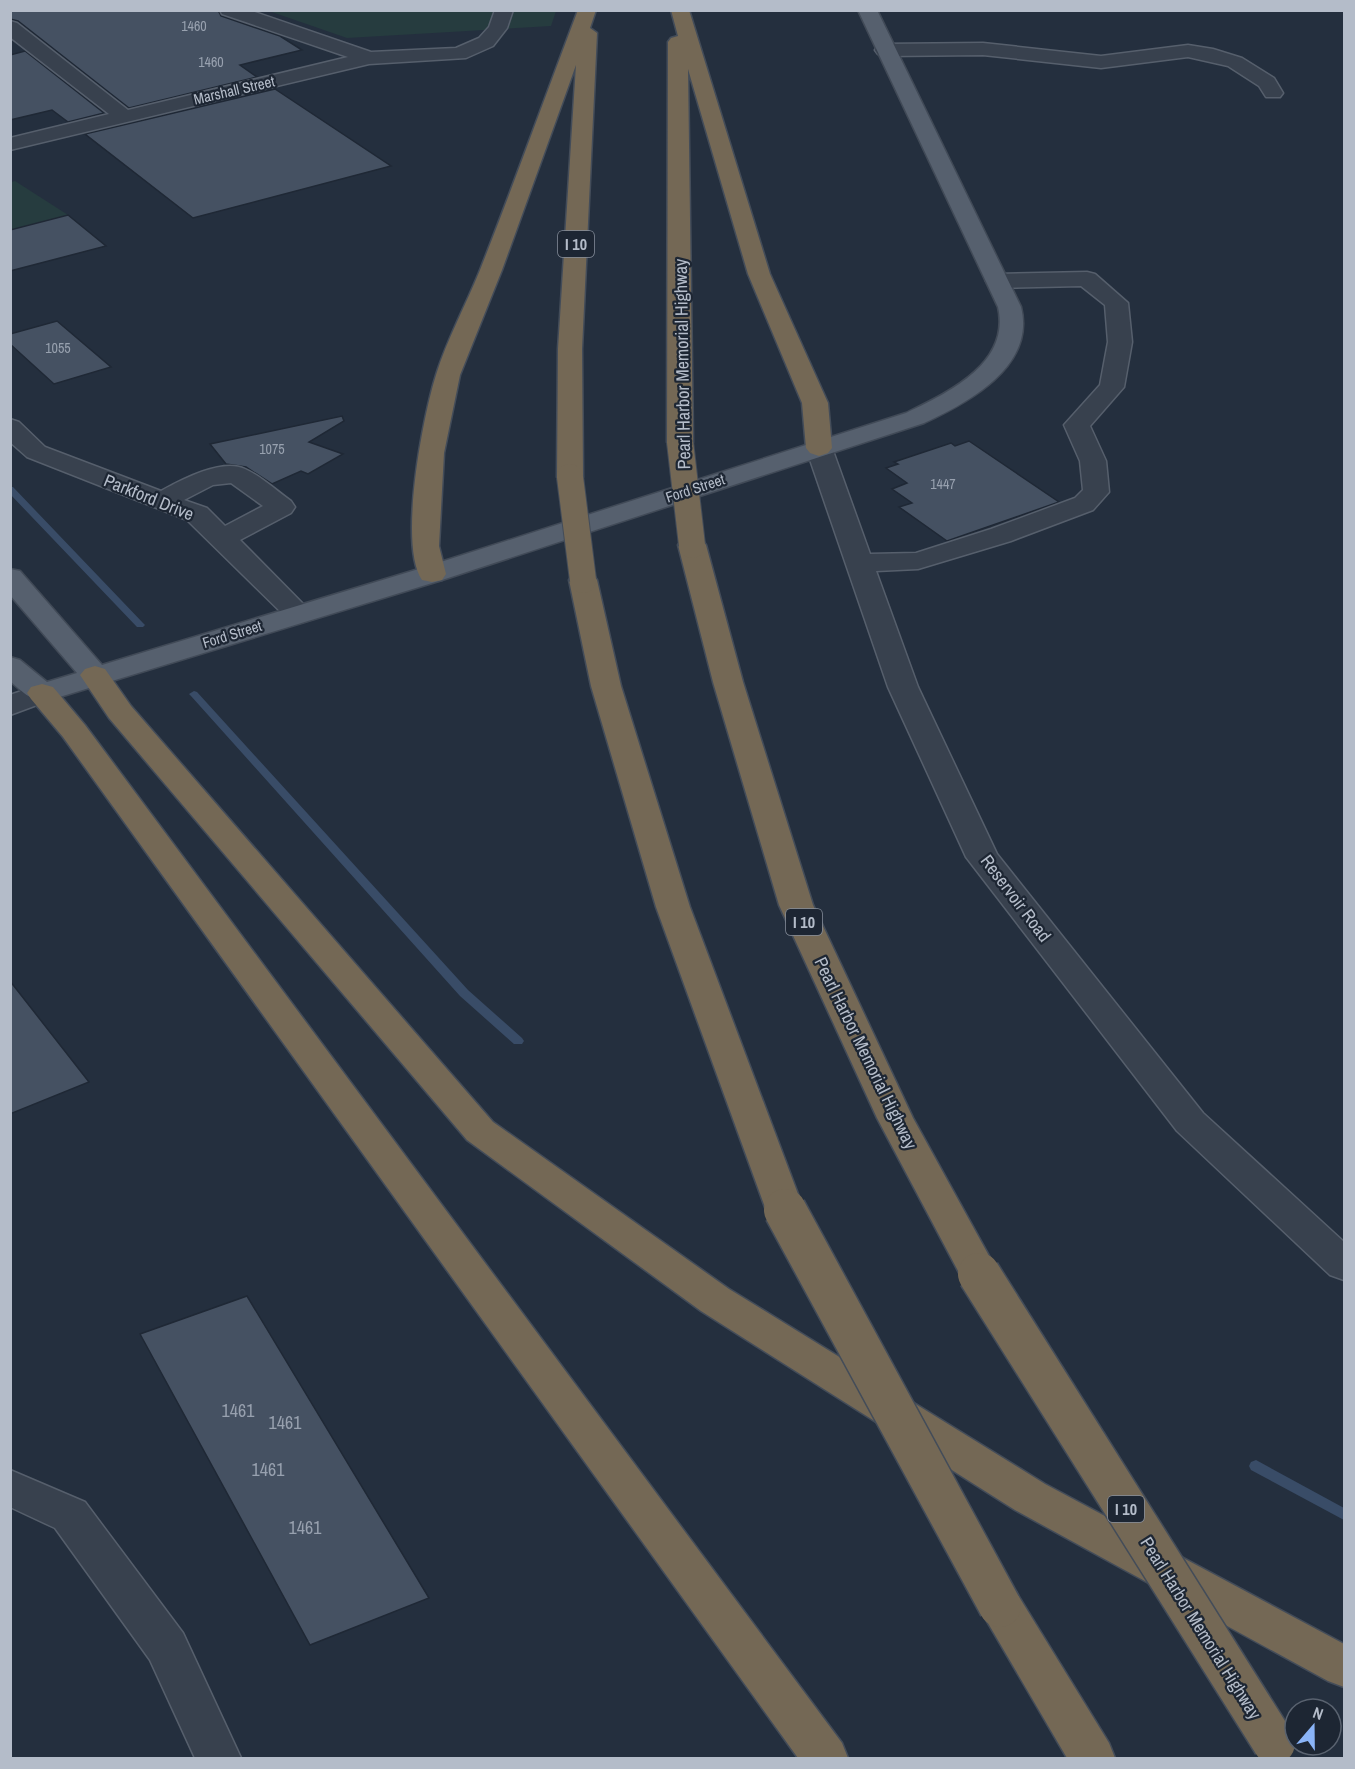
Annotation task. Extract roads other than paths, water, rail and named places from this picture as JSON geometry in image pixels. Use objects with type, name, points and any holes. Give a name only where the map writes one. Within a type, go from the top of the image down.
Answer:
[{"type":"highway","name":"I 10","points":[[588,10],[570,349],[570,477],[583,580],[606,686],[673,907],[785,1210],[999,1606],[1092,1758]]},
{"type":"highway","points":[[432,574],[425,546],[431,453],[448,375],[588,10]]},
{"type":"highway","points":[[679,10],[759,274],[815,403],[819,448]]},
{"type":"highway","name":"Pearl Harbor Memorial Highway","points":[[679,10],[680,442],[692,545],[728,682],[796,906],[895,1118],[979,1274],[1279,1751]]},
{"type":"highway","points":[[95,675],[120,712],[480,1131],[715,1300],[1020,1491],[1344,1667]]},
{"type":"highway","points":[[21,688],[74,731],[825,1758]]},
{"type":"main road","name":"Ford Street","points":[[21,688],[95,675],[432,574],[915,418],[958,398],[990,373],[1007,346],[1011,315],[998,281],[867,10]]},
{"type":"main road","points":[[10,577],[95,675]]},
{"type":"street","points":[[229,10],[369,58]]},
{"type":"street","name":"Marshall Street","points":[[10,144],[369,58],[459,54],[486,42],[498,28],[504,10]]},
{"type":"street","points":[[10,27],[124,116]]},
{"type":"street","points":[[885,50],[983,49],[1101,62],[1188,51],[1235,62],[1267,82],[1273,93]]},
{"type":"street","points":[[861,563],[918,561],[1001,535],[1084,504],[1096,492],[1093,461],[1077,424],[1112,387],[1120,342],[1116,303],[1087,279],[998,281]]},
{"type":"street","name":"Parkford Drive","points":[[10,427],[36,452],[197,514],[299,614]]},
{"type":"street","name":"Reservoir Road","points":[[819,448],[903,687],[982,856],[1190,1122],[1344,1265]]},
{"type":"street","points":[[162,501],[206,478],[236,474],[282,507],[222,539]]},
{"type":"street","points":[[10,1487],[70,1515],[167,1647],[218,1758]]},
{"type":"waterway","points":[[10,489],[140,625]]},
{"type":"waterway","points":[[194,694],[464,993],[518,1041]]},
{"type":"waterway","points":[[1256,1466],[1344,1514]]}]
